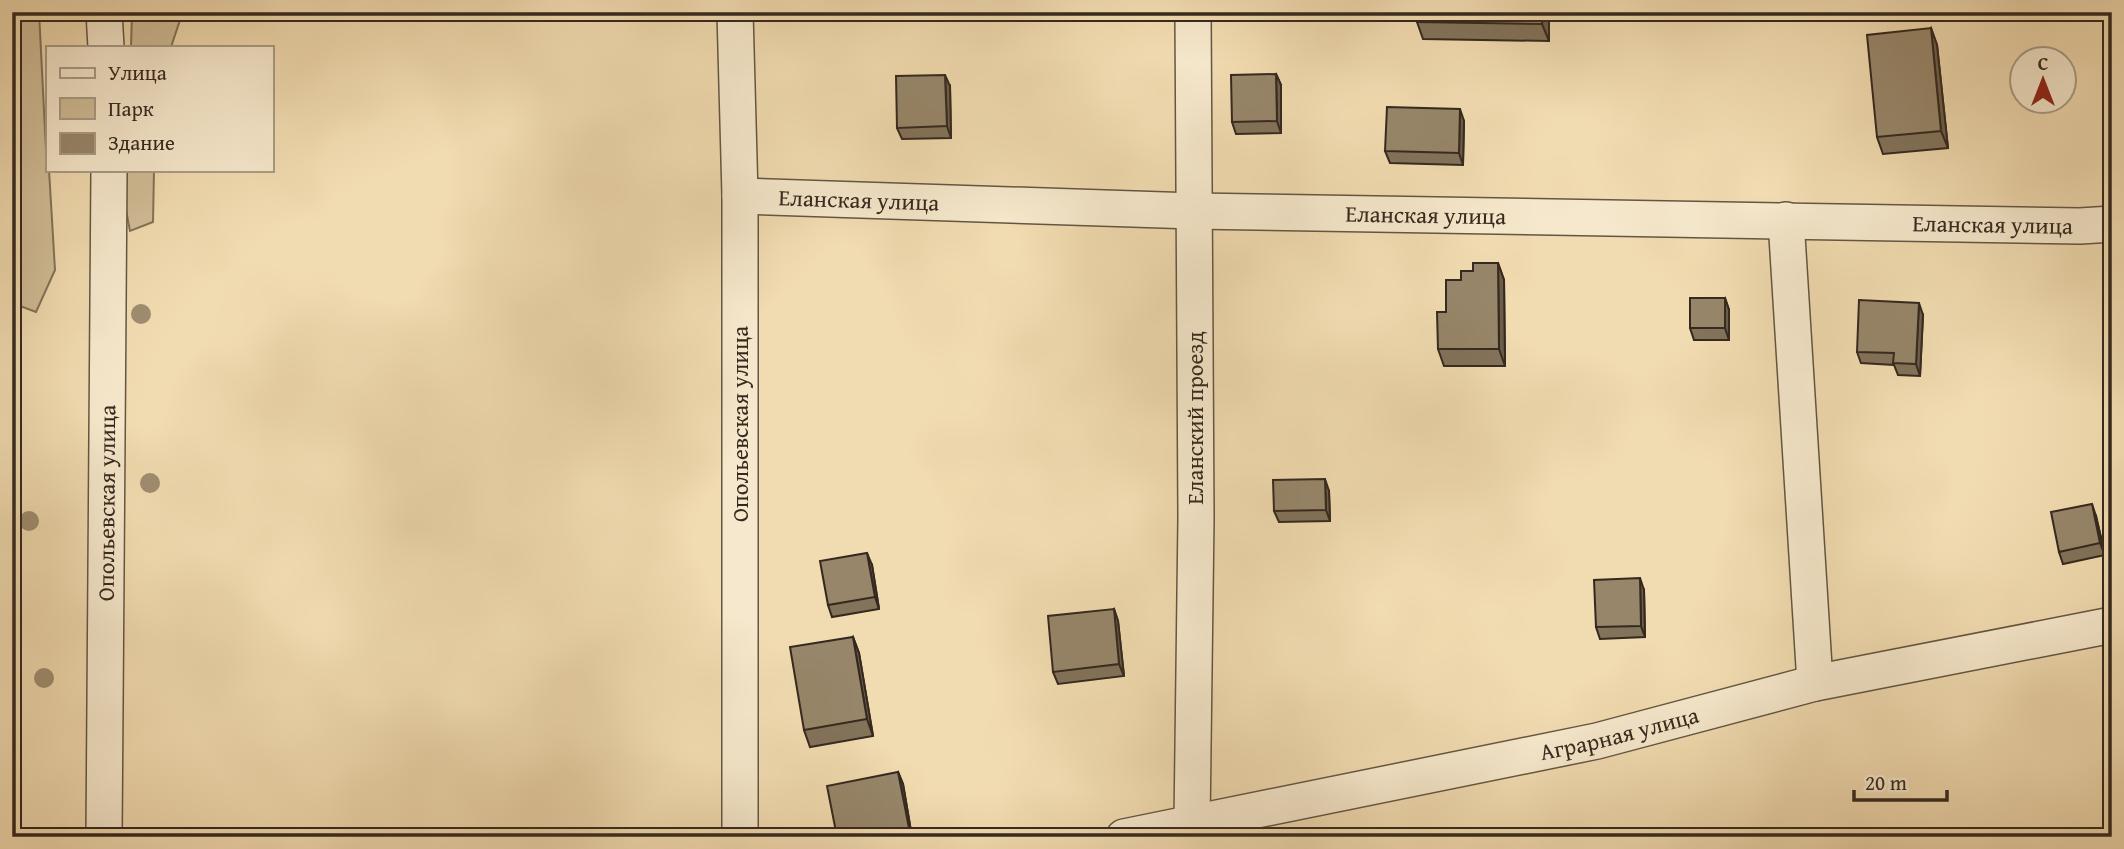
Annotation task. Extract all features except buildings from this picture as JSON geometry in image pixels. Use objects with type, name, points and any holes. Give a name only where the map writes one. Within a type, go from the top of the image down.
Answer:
[{"type":"street","points":[[104,12],[106,46]]},
{"type":"street","name":"Опольевская улица","points":[[735,12],[740,196],[740,837]]},
{"type":"street","name":"Еланский проезд","points":[[1192,823],[1196,518],[1193,12]]},
{"type":"street","name":"Опольевская улица","points":[[104,837],[109,172]]},
{"type":"street","name":"Еланская улица","points":[[740,196],[1194,211],[2080,226],[2112,224]]},
{"type":"street","points":[[1786,220],[1815,683]]},
{"type":"street","name":"Аграрная улица","points":[[1124,837],[1597,741],[1815,683],[2112,625]]},
{"type":"green space","points":[[12,12],[39,12],[46,172],[49,172],[55,270],[36,312],[12,303]]},
{"type":"green space","points":[[132,12],[182,14],[171,46],[131,46]]},
{"type":"green space","points":[[126,172],[154,172],[153,222],[130,231],[125,205]]}]
